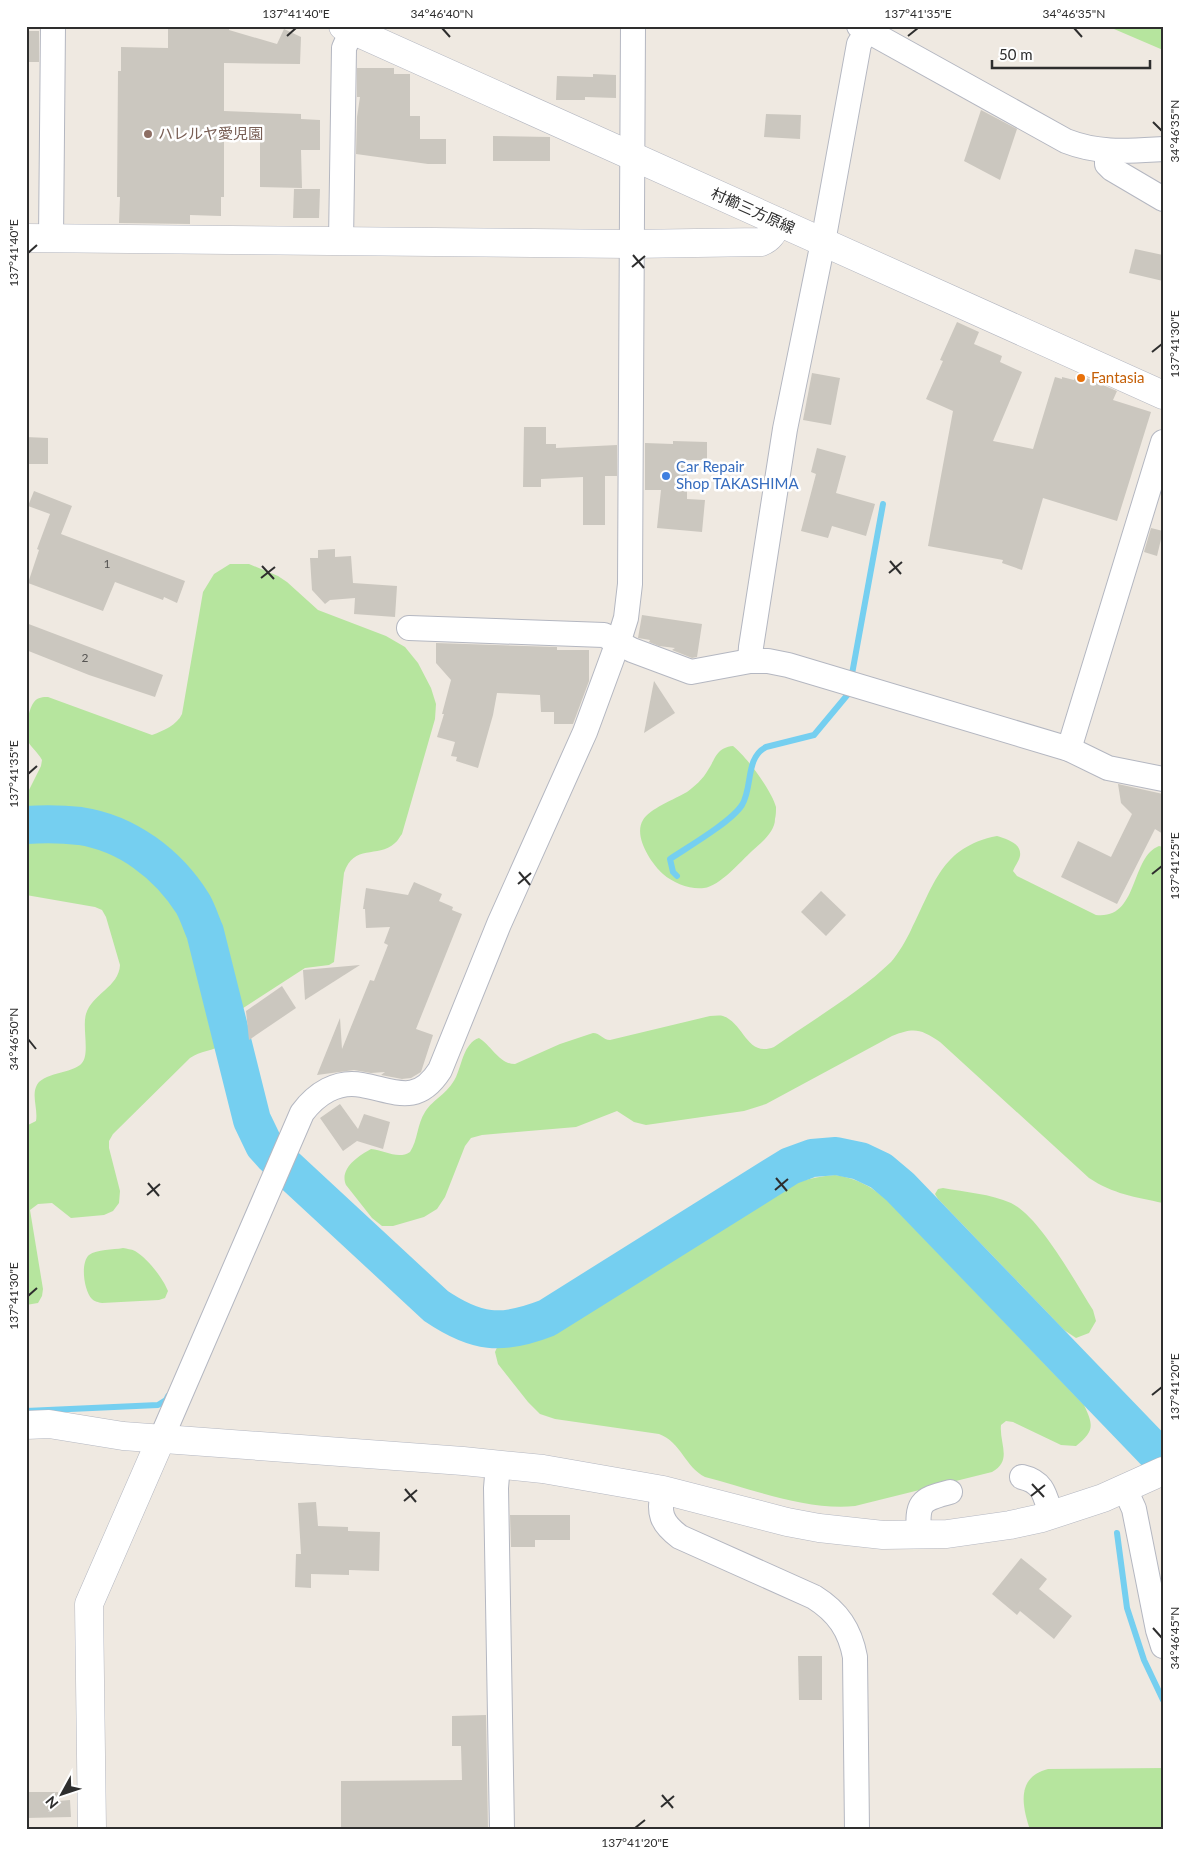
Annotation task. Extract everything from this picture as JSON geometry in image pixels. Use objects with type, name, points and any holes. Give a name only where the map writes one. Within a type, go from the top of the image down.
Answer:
[{"type":"street","points":[[53,26],[39,238],[632,244],[761,242],[772,234],[778,222]]},
{"type":"street","points":[[92,1830],[89,1604],[281,1163],[306,1108],[320,1094],[346,1084],[360,1084],[398,1094],[411,1094],[423,1089],[433,1081],[440,1070],[499,924],[585,732],[626,618],[630,584],[633,26]]},
{"type":"street","points":[[341,241],[344,48],[347,28]]},
{"type":"street","name":"村櫛三方原線","points":[[347,28],[1163,395]]},
{"type":"street","points":[[750,661],[750,646],[785,429],[823,242],[863,28],[1066,141],[1081,147],[1106,151],[1163,149]]},
{"type":"street","points":[[1106,151],[1107,164],[1112,169],[1163,199]]},
{"type":"street","points":[[1068,750],[1163,442]]},
{"type":"street","points":[[409,628],[604,635],[632,650],[691,672],[750,661],[768,661],[788,665],[1068,750],[1108,768],[1163,779]]},
{"type":"street","points":[[26,1425],[49,1424],[104,1434],[498,1464],[583,1475],[663,1490],[788,1522],[819,1528],[883,1535],[979,1531],[1010,1526],[1080,1507],[1157,1474]]},
{"type":"street","points":[[498,1464],[496,1488],[502,1830]]},
{"type":"street","points":[[1022,1476],[1039,1485],[1045,1494],[1052,1515]]},
{"type":"street","points":[[1125,1489],[1134,1509],[1158,1630],[1163,1646]]},
{"type":"street","points":[[663,1490],[660,1502],[661,1516],[668,1528],[680,1537],[814,1597],[827,1605],[847,1628],[853,1642],[855,1657],[857,1830]]},
{"type":"street","points":[[919,1535],[918,1513],[921,1505],[927,1499],[950,1492]]},
{"type":"green space","points":[[1107,26],[1163,26],[1163,50]]},
{"type":"green space","points":[[230,564],[249,564],[278,576],[318,610],[386,636],[405,647],[418,663],[431,688],[436,704],[435,719],[402,834],[388,848],[354,858],[348,864],[344,873],[334,962],[329,965],[305,968],[237,1012],[232,1007],[218,949],[203,909],[179,872],[163,857],[126,833],[105,825],[76,818],[26,815],[26,796],[41,766],[42,760],[26,737],[30,709],[34,702],[39,698],[48,697],[152,735],[173,724],[182,714],[203,592],[214,574]]},
{"type":"green space","points":[[733,746],[751,765],[774,800],[776,814],[773,828],[763,841],[717,883],[704,888],[682,885],[667,877],[653,863],[642,841],[640,826],[651,812],[687,792],[699,782],[720,751]]},
{"type":"green space","points":[[52,832],[92,837],[121,846],[150,865],[174,890],[192,920],[198,936],[209,974],[224,1044],[190,1058],[113,1134],[109,1141],[109,1148],[120,1191],[119,1203],[113,1211],[104,1215],[71,1218],[52,1203],[38,1204],[30,1210],[43,1289],[38,1303],[26,1305],[26,1126],[36,1121],[36,1087],[44,1078],[78,1067],[82,1063],[86,1047],[86,1014],[89,1007],[115,979],[120,965],[106,917],[102,910],[95,907],[26,895],[26,833]]},
{"type":"green space","points":[[997,836],[1013,842],[1019,848],[1019,860],[1013,871],[1017,876],[1096,915],[1110,914],[1120,908],[1150,852],[1159,846],[1163,847],[1163,1203],[1134,1197],[1107,1188],[1089,1178],[940,1042],[928,1034],[917,1031],[906,1031],[892,1036],[766,1104],[744,1111],[646,1125],[634,1122],[617,1111],[576,1127],[482,1135],[471,1138],[465,1146],[445,1197],[437,1209],[424,1217],[393,1226],[382,1226],[372,1218],[346,1185],[345,1174],[347,1168],[361,1155],[371,1149],[396,1155],[410,1152],[425,1112],[452,1083],[470,1044],[479,1038],[504,1061],[515,1064],[560,1044],[593,1033],[610,1040],[710,1016],[723,1016],[736,1025],[746,1038],[758,1048],[774,1047],[850,996],[891,962],[900,951],[934,883],[951,859],[963,849],[978,841]]},
{"type":"green space","points":[[835,1175],[863,1183],[887,1200],[1084,1405],[1091,1423],[1089,1432],[1082,1441],[1076,1446],[1061,1445],[1013,1422],[1006,1421],[1001,1425],[1004,1457],[998,1468],[992,1472],[855,1506],[818,1505],[780,1498],[705,1477],[692,1467],[673,1443],[659,1434],[555,1419],[540,1414],[498,1364],[495,1352],[499,1343],[508,1337],[527,1335],[550,1325],[747,1203],[790,1184]]},
{"type":"green space","points":[[943,1188],[986,1195],[1011,1203],[1022,1210],[1034,1222],[1056,1251],[1093,1310],[1096,1321],[1089,1333],[1076,1338],[1064,1330],[938,1199],[935,1194],[938,1189]]},
{"type":"green space","points":[[123,1248],[135,1251],[145,1258],[168,1291],[165,1298],[159,1300],[102,1303],[92,1299],[85,1284],[84,1270],[86,1259],[89,1255],[96,1252]]},
{"type":"green space","points":[[1163,1768],[1163,1830],[1030,1830],[1025,1811],[1024,1794],[1026,1785],[1038,1773],[1048,1769]]},
{"type":"building","points":[[168,26],[229,26],[229,30],[277,44],[284,29],[301,37],[300,64],[224,63],[224,111],[301,114],[301,119],[320,120],[320,150],[301,150],[302,188],[260,187],[260,141],[224,141],[224,197],[221,197],[221,216],[190,215],[190,224],[119,223],[120,197],[117,197],[118,71],[121,71],[121,47],[168,48]]},
{"type":"building","points":[[26,31],[39,31],[39,62],[26,62]]},
{"type":"building","points":[[357,68],[394,68],[394,74],[410,74],[410,116],[420,116],[420,139],[446,139],[446,164],[428,164],[356,154],[357,117],[360,97],[357,97]]},
{"type":"building","points":[[593,74],[616,75],[616,98],[585,97],[585,100],[556,100],[557,76],[593,77]]},
{"type":"building","points":[[981,110],[1017,129],[1000,180],[964,161]]},
{"type":"building","points":[[766,114],[801,115],[800,139],[764,137]]},
{"type":"building","points":[[493,136],[550,137],[550,161],[493,161]]},
{"type":"building","points":[[294,189],[320,189],[319,218],[293,218]]},
{"type":"building","points":[[1135,249],[1163,255],[1163,281],[1129,273]]},
{"type":"building","points":[[957,322],[979,332],[974,344],[1002,356],[1000,362],[1022,372],[993,441],[1033,449],[1055,377],[1074,380],[1077,374],[1117,391],[1113,400],[1151,412],[1117,521],[1043,498],[1022,570],[1002,563],[1003,560],[928,546],[953,411],[926,399],[943,361],[940,360]]},
{"type":"building","points":[[812,373],[840,378],[831,425],[803,420]]},
{"type":"building","points":[[524,427],[546,427],[546,444],[556,444],[556,448],[617,445],[617,476],[605,476],[605,525],[583,525],[583,477],[541,479],[541,487],[523,487]]},
{"type":"building","points":[[26,437],[48,438],[48,464],[26,464]]},
{"type":"building","points":[[673,441],[707,442],[707,460],[687,460],[687,499],[705,500],[702,532],[657,528],[661,490],[645,490],[645,443],[673,444]]},
{"type":"building","points":[[817,448],[846,456],[836,493],[875,504],[866,536],[832,526],[828,538],[801,531],[816,474],[811,472]]},
{"type":"building","points":[[34,491],[72,506],[61,534],[185,581],[177,603],[164,597],[163,600],[115,582],[103,611],[28,583],[39,550],[37,549],[50,514],[28,506]]},
{"type":"building","points":[[1151,528],[1163,531],[1157,556],[1144,552]]},
{"type":"building","points":[[335,549],[335,557],[351,556],[353,583],[397,586],[395,617],[354,614],[355,598],[330,600],[325,604],[312,590],[310,558],[318,558],[318,550]]},
{"type":"building","points":[[642,615],[702,624],[697,657],[692,658],[672,650],[675,648],[659,646],[649,642],[650,640],[638,638]]},
{"type":"building","points":[[26,623],[163,675],[155,697],[89,675],[26,650]]},
{"type":"building","points":[[436,643],[557,647],[557,650],[589,650],[589,681],[573,724],[554,724],[554,712],[541,712],[540,695],[497,693],[493,715],[478,768],[456,761],[457,757],[451,756],[455,742],[437,737],[451,680],[436,663]]},
{"type":"building","points":[[654,681],[675,713],[644,733]]},
{"type":"building","points":[[1118,784],[1163,794],[1163,834],[1155,829],[1117,904],[1061,877],[1078,841],[1111,857],[1132,814],[1121,803]]},
{"type":"building","points":[[414,882],[442,894],[439,901],[453,907],[452,910],[462,914],[416,1029],[433,1035],[421,1072],[411,1078],[402,1079],[381,1075],[385,1072],[371,1073],[354,1070],[317,1075],[340,1018],[342,1049],[370,980],[374,981],[388,945],[384,943],[390,927],[366,928],[365,909],[363,909],[366,888],[408,895]]},
{"type":"building","points":[[821,891],[846,915],[826,936],[801,912]]},
{"type":"building","points":[[360,965],[305,1000],[303,970]]},
{"type":"building","points":[[282,986],[296,1008],[249,1040],[246,1011]]},
{"type":"building","points":[[340,1104],[358,1129],[364,1114],[390,1122],[383,1149],[357,1141],[343,1151],[320,1118]]},
{"type":"building","points":[[316,1502],[318,1526],[348,1527],[348,1531],[380,1532],[379,1571],[349,1570],[349,1575],[311,1574],[311,1588],[295,1587],[296,1554],[301,1554],[298,1503]]},
{"type":"building","points":[[510,1515],[570,1515],[570,1540],[535,1540],[535,1547],[511,1547]]},
{"type":"building","points":[[1021,1558],[1047,1579],[1039,1589],[1072,1616],[1054,1639],[1020,1611],[1017,1615],[992,1594]]},
{"type":"building","points":[[798,1656],[822,1656],[822,1700],[799,1700]]},
{"type":"building","points":[[486,1715],[488,1830],[341,1830],[341,1781],[462,1780],[461,1746],[452,1746],[452,1716]]},
{"type":"building","points":[[26,1792],[58,1792],[58,1801],[70,1800],[71,1817],[26,1818]]},
{"type":"waterway","points":[[852,674],[883,504]]},
{"type":"waterway","points":[[677,876],[673,872],[670,859],[709,834],[729,819],[742,805],[752,765],[759,752],[766,747],[814,735],[849,693]]},
{"type":"waterway","points":[[26,825],[80,826],[114,836],[130,843],[145,853],[159,864],[183,889],[193,904],[205,932],[252,1120],[264,1145],[436,1306],[450,1315],[464,1322],[489,1329],[516,1328],[547,1318],[790,1166],[812,1158],[836,1156],[860,1161],[881,1171],[900,1187],[1163,1460]]},
{"type":"waterway","points":[[26,1411],[158,1405],[166,1400],[168,1396]]},
{"type":"waterway","points":[[1117,1533],[1127,1608],[1144,1660],[1163,1700]]},
{"type":"place","name":"ハレルヤ愛児園","points":[[148,134]]},
{"type":"place","name":"Fantasia","points":[[1081,378]]},
{"type":"place","name":"Car Repair Shop TAKASHIMA","points":[[666,476]]}]
